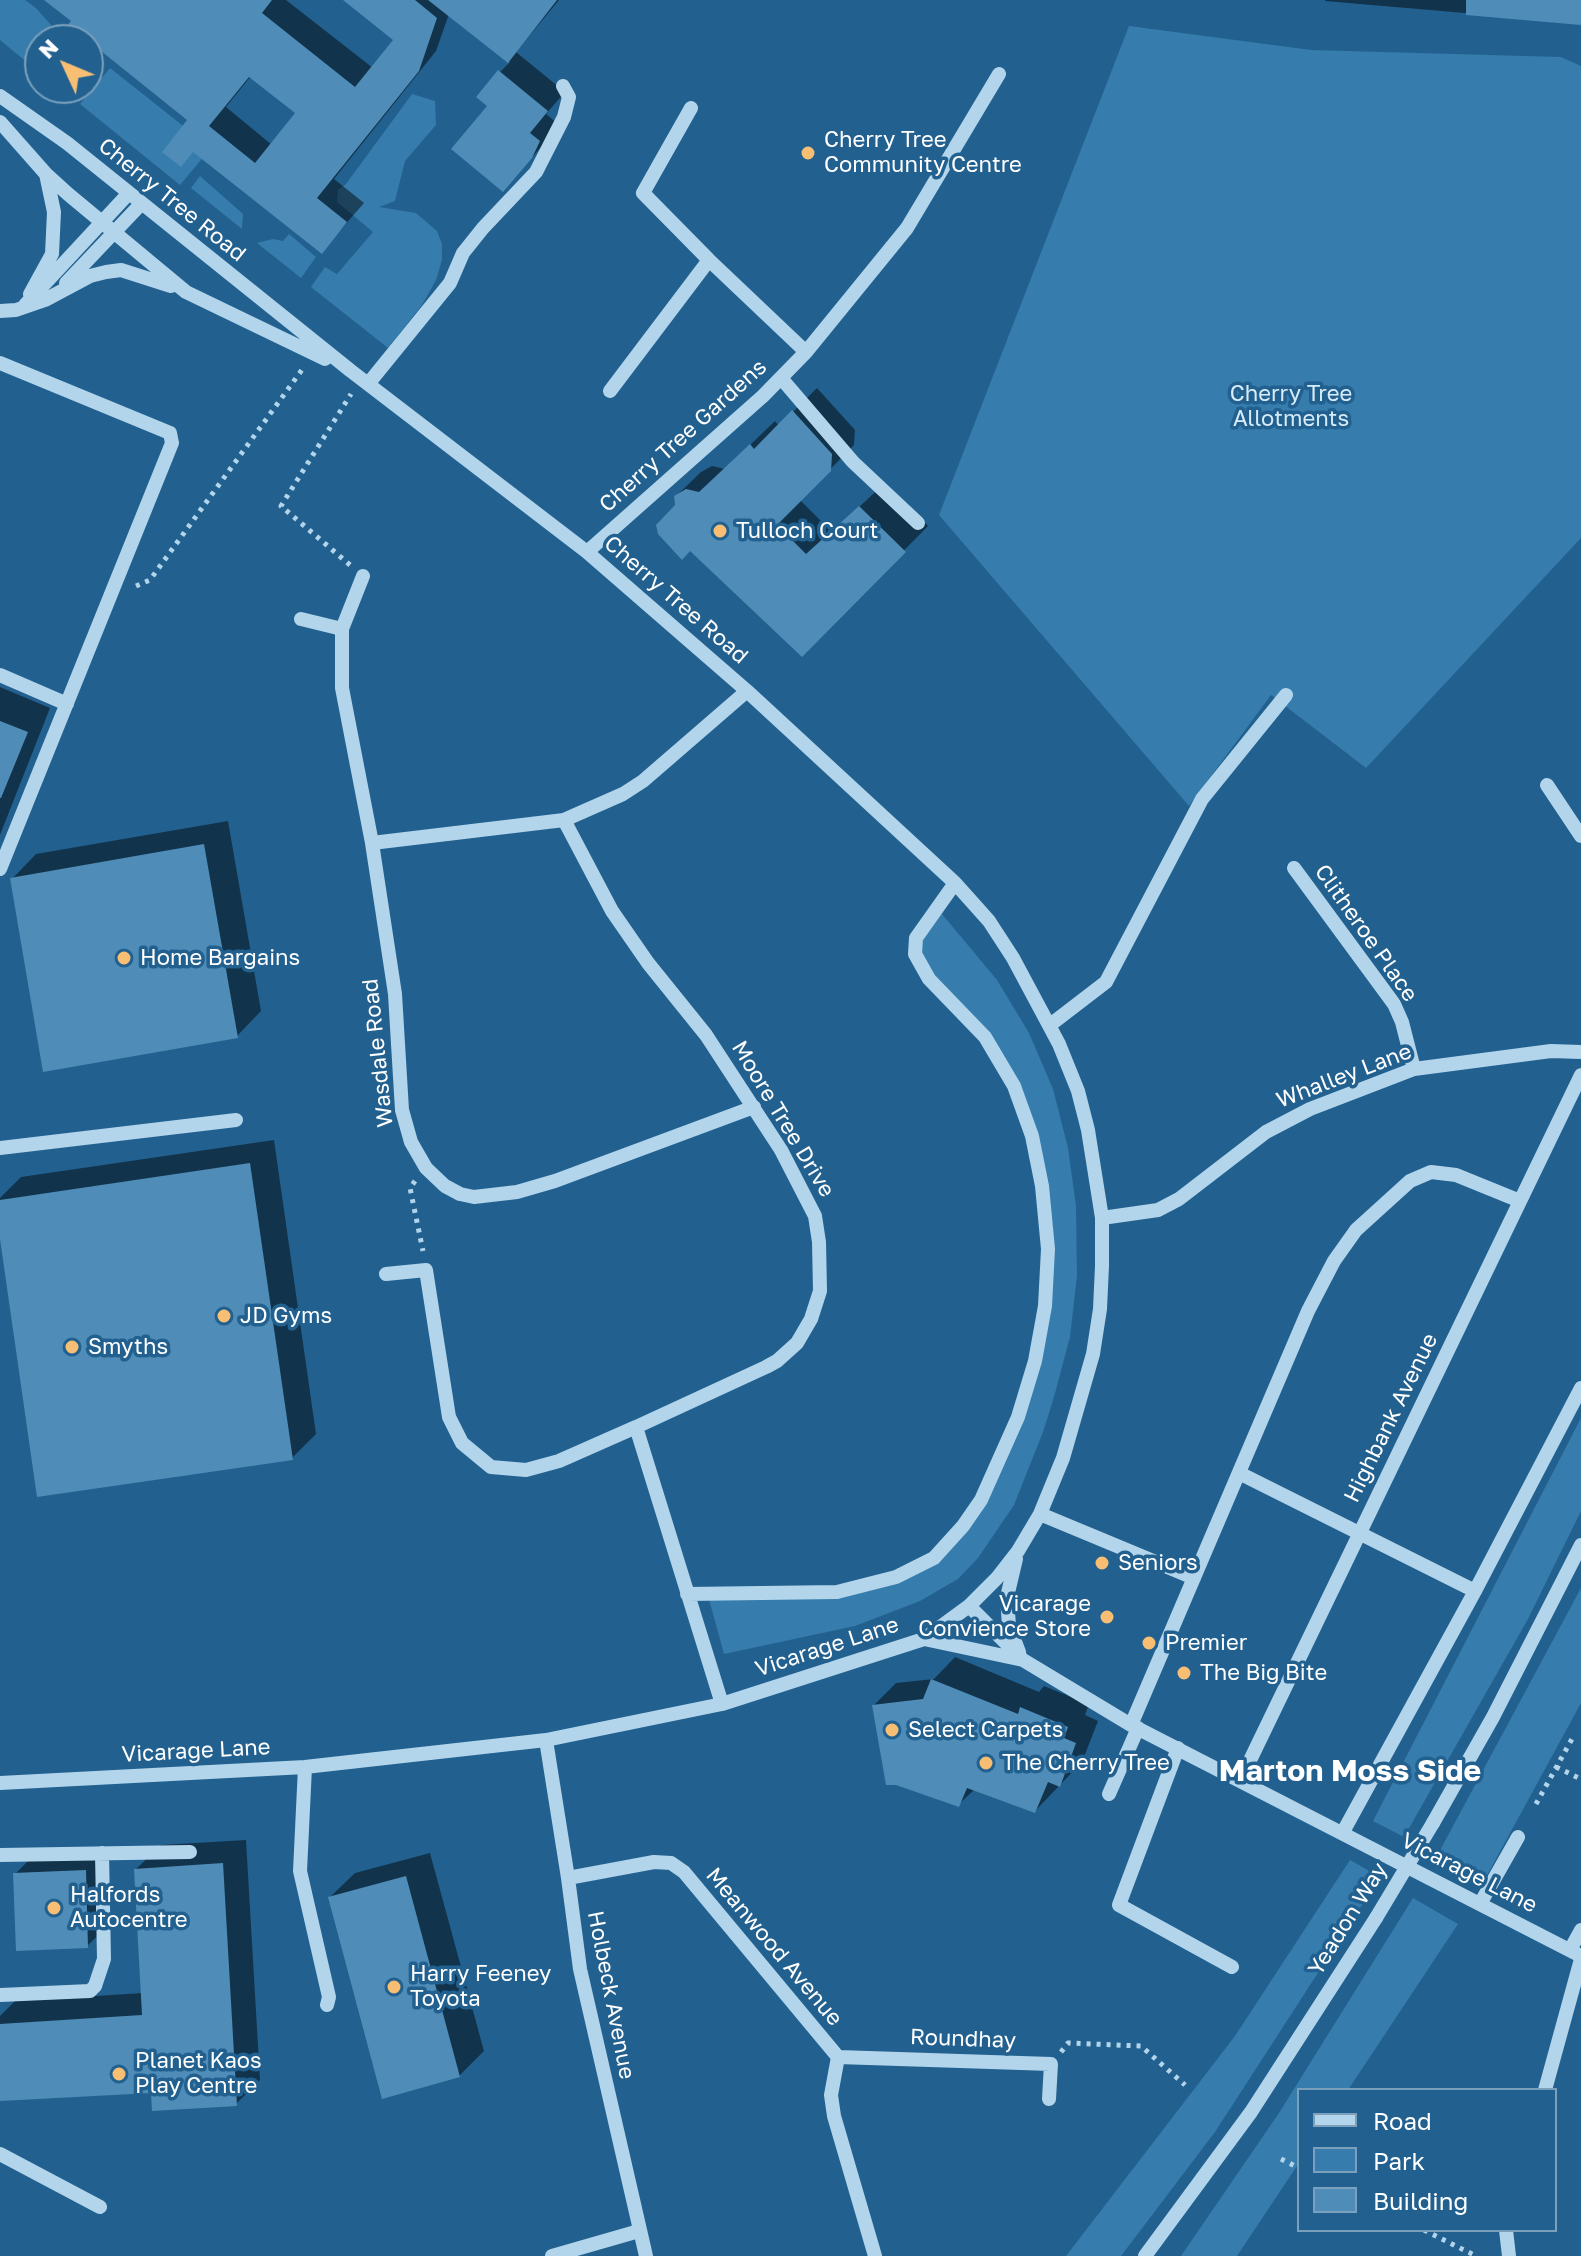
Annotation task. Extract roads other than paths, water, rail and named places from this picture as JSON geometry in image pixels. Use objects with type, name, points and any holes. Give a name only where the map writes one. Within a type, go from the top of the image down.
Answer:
[{"type":"street","name":"Cherry Tree Gardens","points":[[587,552],[806,352],[907,228],[999,74]]},
{"type":"street","points":[[360,378],[450,283],[463,253],[536,172],[564,117],[569,97],[563,86]]},
{"type":"street","name":"Cherry Tree Road","points":[[0,96],[67,143],[360,378],[587,552],[747,691],[955,883],[989,921],[1050,1025],[1078,1091],[1088,1130],[1102,1218],[1100,1309],[1093,1354],[1063,1458],[1040,1514],[1018,1551],[969,1606]]},
{"type":"street","points":[[691,108],[643,193],[806,352]]},
{"type":"street","name":"Cherry Tree Road","points":[[0,122],[46,174],[186,292],[360,378]]},
{"type":"street","points":[[22,308],[52,254],[54,212],[46,174]]},
{"type":"street","points":[[22,308],[129,193]]},
{"type":"street","points":[[54,295],[141,204]]},
{"type":"street","points":[[610,391],[709,260]]},
{"type":"street","points":[[0,311],[22,308],[90,276],[121,270],[186,292]]},
{"type":"street","points":[[0,363],[170,433],[172,443],[0,869]]},
{"type":"street","points":[[781,378],[853,462],[918,523]]},
{"type":"street","name":"Wasdale Road","points":[[363,576],[342,629],[342,688],[372,843],[395,994],[402,1110],[411,1142],[426,1168],[445,1186],[460,1194],[474,1197],[517,1192],[555,1181],[754,1107]]},
{"type":"street","points":[[301,619],[342,629]]},
{"type":"street","points":[[0,675],[67,704]]},
{"type":"street","points":[[372,843],[564,820],[623,794],[643,781],[747,691]]},
{"type":"street","points":[[1050,1025],[1106,982],[1202,799],[1286,695]]},
{"type":"street","points":[[1547,785],[1581,836]]},
{"type":"street","name":"Moore Tree Drive","points":[[386,1274],[426,1270],[449,1417],[462,1443],[491,1467],[526,1470],[559,1461],[777,1361],[797,1343],[815,1307],[821,1278],[815,1216],[787,1160],[689,1011],[648,963],[612,911],[564,820]]},
{"type":"street","name":"Clitheroe Place","points":[[1294,868],[1394,1004],[1414,1069]]},
{"type":"street","name":"Vicarage Lane","points":[[687,1594],[837,1592],[896,1577],[934,1558],[981,1500],[1018,1417],[1035,1361],[1045,1306],[1048,1249],[1042,1186],[1032,1136],[1014,1086],[985,1037],[929,979],[915,954],[916,938],[955,883]]},
{"type":"street","name":"Whalley Lane","points":[[1102,1218],[1158,1210],[1179,1199],[1276,1127],[1310,1109],[1414,1069],[1551,1051],[1581,1052]]},
{"type":"street","name":"Highbank Avenue","points":[[1241,1779],[1581,1075]]},
{"type":"street","points":[[0,1148],[236,1120]]},
{"type":"street","points":[[1109,1794],[1194,1578],[1308,1311],[1334,1261],[1356,1230],[1410,1181],[1431,1172],[1456,1175],[1520,1201]]},
{"type":"street","points":[[1343,1832],[1475,1591],[1581,1388]]},
{"type":"street","points":[[636,1427],[722,1704]]},
{"type":"street","points":[[1239,1473],[1475,1591]]},
{"type":"street","points":[[1040,1514],[1194,1578]]},
{"type":"street","name":"Yeadon Way","points":[[1145,2256],[1251,2112],[1376,1918],[1493,1717],[1581,1545]]},
{"type":"street","points":[[1018,1551],[1007,1597],[1009,1626],[1023,1660]]},
{"type":"street","name":"Vicarage Lane","points":[[0,1783],[305,1767],[546,1740],[722,1704],[924,1639],[969,1606],[1023,1660],[1135,1727],[1577,1955]]},
{"type":"street","points":[[924,1639],[1023,1660]]},
{"type":"street","name":"Holbeck Avenue","points":[[546,1740],[580,1969],[646,2256]]},
{"type":"street","points":[[1178,1748],[1119,1905],[1232,1967]]},
{"type":"street","points":[[305,1767],[300,1871],[329,1997],[327,2005]]},
{"type":"street","points":[[1480,1904],[1518,1837]]},
{"type":"street","points":[[0,1855],[190,1852]]},
{"type":"street","points":[[0,1995],[90,1991],[95,1986],[104,1959],[102,1853]]},
{"type":"street","name":"Meanwood Avenue","points":[[568,1878],[654,1862],[671,1863],[684,1872],[838,2057],[831,2095],[834,2116],[875,2256]]},
{"type":"street","points":[[1545,2088],[1581,1930]]},
{"type":"street","name":"Roundhay","points":[[838,2057],[1051,2064],[1049,2099]]},
{"type":"street","points":[[0,2154],[100,2207]]},
{"type":"street","points":[[552,2256],[639,2231]]},
{"type":"street","points":[[1506,2232],[1509,2256]]},
{"type":"place","name":"Cherry Tree Community Centre","points":[[808,153]]},
{"type":"place","name":"Tulloch Court","points":[[720,531]]},
{"type":"place","name":"Home Bargains","points":[[124,958]]},
{"type":"place","name":"JD Gyms","points":[[224,1316]]},
{"type":"place","name":"Smyths","points":[[72,1347]]},
{"type":"place","name":"Seniors","points":[[1102,1563]]},
{"type":"place","name":"Vicarage Convience Store","points":[[1107,1617]]},
{"type":"place","name":"Premier","points":[[1149,1643]]},
{"type":"place","name":"The Big Bite","points":[[1184,1673]]},
{"type":"place","name":"Select Carpets","points":[[892,1730]]},
{"type":"place","name":"The Cherry Tree","points":[[986,1763]]},
{"type":"place","name":"Halfords Autocentre","points":[[54,1908]]},
{"type":"place","name":"Harry Feeney Toyota","points":[[394,1987]]},
{"type":"place","name":"Planet Kaos Play Centre","points":[[119,2074]]},
{"type":"district","name":"Marton Moss Side","points":[[1350,1771]]},
{"type":"park label","name":"Cherry Tree Allotments","points":[[1291,406]]}]
